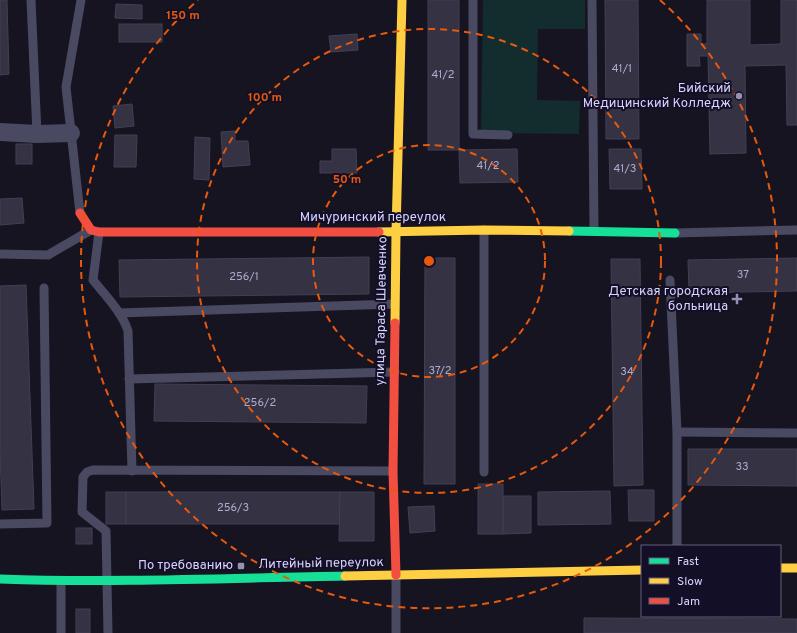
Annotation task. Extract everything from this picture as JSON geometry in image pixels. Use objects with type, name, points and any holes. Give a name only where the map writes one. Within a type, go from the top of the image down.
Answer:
[{"type":"street","name":"улица Тараса Шевченко","points":[[396,575],[393,471],[394,372],[402,0]]},
{"type":"street","points":[[0,132],[37,134],[71,133]]},
{"type":"street","points":[[80,213],[95,231]]},
{"type":"street","name":"Мичуринский переулок","points":[[95,231],[396,232],[594,230],[675,233]]},
{"type":"street","points":[[781,568],[797,568]]},
{"type":"street","name":"Литейный переулок","points":[[0,579],[108,581],[641,570]]},
{"type":"lane","points":[[31,0],[37,134]]},
{"type":"lane","points":[[80,213],[66,87],[81,0]]},
{"type":"lane","points":[[473,0],[473,134],[508,135]]},
{"type":"lane","points":[[592,0],[594,230]]},
{"type":"lane","points":[[484,230],[484,472]]},
{"type":"lane","points":[[675,233],[797,230]]},
{"type":"lane","points":[[0,254],[48,255],[95,231],[93,280],[119,313],[126,324],[128,332],[132,471]]},
{"type":"lane","points":[[670,280],[677,432],[677,545]]},
{"type":"lane","points":[[0,524],[47,523],[44,288]]},
{"type":"lane","points":[[119,313],[395,304]]},
{"type":"lane","points":[[129,379],[394,372]]},
{"type":"lane","points":[[677,432],[797,433]]},
{"type":"lane","points":[[108,633],[106,531],[82,512],[83,477],[87,472],[93,470],[393,471]]},
{"type":"lane","points":[[396,575],[396,633]]},
{"type":"lane","points":[[61,633],[62,581]]},
{"type":"green space","points":[[483,0],[585,0],[585,29],[538,29],[537,100],[580,101],[579,134],[481,133]]},
{"type":"building","points":[[0,0],[7,0],[9,74],[0,75]]},
{"type":"building","points":[[428,0],[459,0],[459,150],[428,150]]},
{"type":"building","points":[[605,0],[638,0],[639,139],[606,139]]},
{"type":"building","points":[[707,0],[750,0],[750,45],[781,44],[781,0],[797,0],[797,125],[787,125],[786,65],[745,66],[746,153],[710,154],[708,56],[699,56],[700,66],[687,66],[687,34],[701,34],[701,44],[707,44]]},
{"type":"building","points":[[116,4],[142,5],[142,19],[115,18]]},
{"type":"building","points":[[119,24],[162,24],[162,42],[119,42]]},
{"type":"building","points":[[357,34],[358,50],[331,52],[329,36]]},
{"type":"building","points":[[132,104],[134,126],[115,128],[113,106]]},
{"type":"building","points":[[235,131],[235,141],[248,141],[250,165],[223,167],[221,132]]},
{"type":"building","points":[[115,135],[137,135],[136,167],[114,167]]},
{"type":"building","points":[[195,137],[210,138],[209,180],[194,179]]},
{"type":"building","points":[[16,144],[32,144],[32,164],[16,164]]},
{"type":"building","points":[[332,149],[356,149],[357,173],[320,173],[320,161],[332,161]]},
{"type":"building","points":[[517,149],[518,182],[460,183],[459,150]]},
{"type":"building","points":[[609,149],[641,149],[642,189],[610,189]]},
{"type":"building","points":[[22,198],[24,223],[0,225],[0,199]]},
{"type":"building","points":[[369,257],[369,294],[120,297],[119,260]]},
{"type":"building","points":[[425,258],[455,258],[455,484],[424,484]]},
{"type":"building","points":[[797,258],[797,291],[689,293],[688,260]]},
{"type":"building","points":[[611,259],[640,259],[643,485],[614,486]]},
{"type":"building","points":[[26,285],[34,509],[2,510],[0,451],[0,286]]},
{"type":"building","points":[[155,384],[367,386],[366,423],[154,421]]},
{"type":"building","points":[[688,449],[797,449],[797,486],[688,485]]},
{"type":"building","points":[[478,484],[503,484],[503,534],[478,534]]},
{"type":"building","points":[[628,490],[654,490],[654,521],[629,521]]},
{"type":"building","points":[[610,491],[611,524],[538,525],[538,492]]},
{"type":"building","points":[[106,492],[126,492],[126,524],[106,524]]},
{"type":"building","points":[[126,492],[340,492],[340,524],[126,524]]},
{"type":"building","points":[[340,492],[374,492],[374,541],[339,541]]},
{"type":"building","points":[[503,496],[531,496],[531,533],[503,534]]},
{"type":"building","points":[[434,506],[435,531],[410,533],[408,507]]},
{"type":"building","points":[[76,528],[92,528],[92,544],[76,544]]},
{"type":"building","points":[[76,609],[90,609],[90,633],[76,633]]},
{"type":"building","points":[[584,618],[797,619],[797,633],[584,633]]},
{"type":"traffic: fast","points":[[569,231],[675,233]]},
{"type":"traffic: fast","points":[[0,579],[129,580],[345,576]]},
{"type":"traffic: slow","points":[[395,323],[402,0]]},
{"type":"traffic: slow","points":[[379,232],[484,230],[569,231]]},
{"type":"traffic: slow","points":[[781,568],[797,568]]},
{"type":"traffic: slow","points":[[345,576],[641,570]]},
{"type":"traffic: jam","points":[[80,213],[91,230],[99,232],[379,232]]},
{"type":"traffic: jam","points":[[395,323],[393,471],[396,575]]},
{"type":"place","name":"Бийский Медицинский Колледж","points":[[739,96]]},
{"type":"place","name":"Детская городская больница","points":[[737,299]]},
{"type":"place","name":"По требованию","points":[[241,566]]}]
